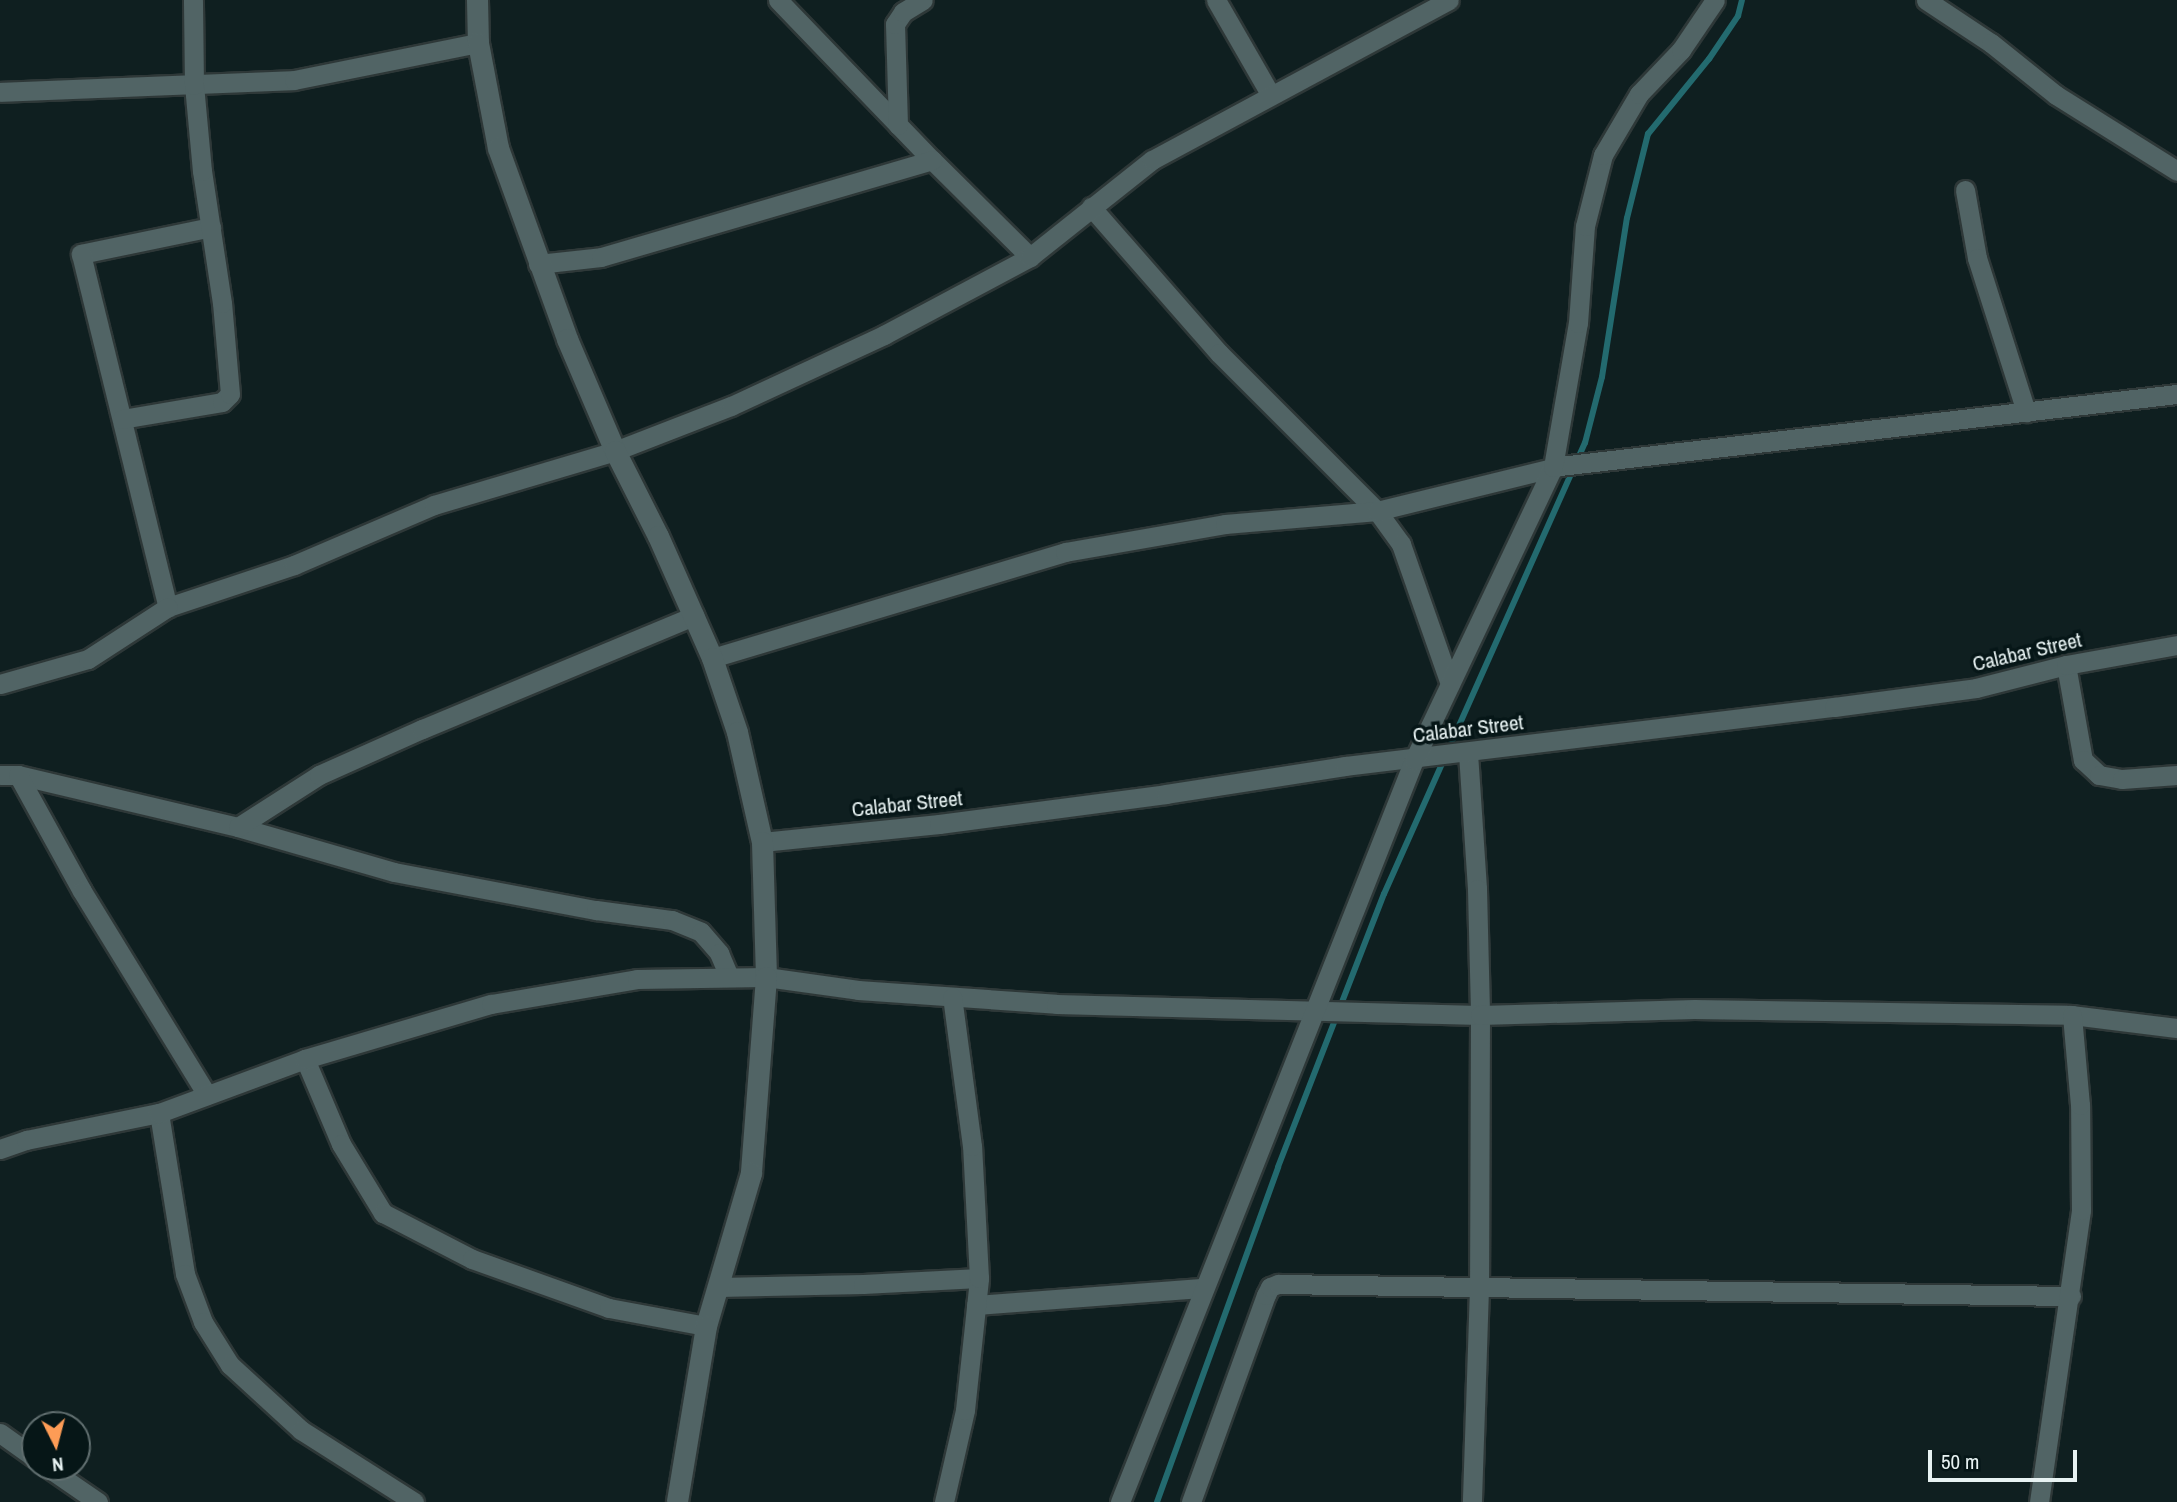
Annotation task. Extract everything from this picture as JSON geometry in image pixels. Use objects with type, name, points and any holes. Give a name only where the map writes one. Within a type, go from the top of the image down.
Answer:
[{"type":"street","points":[[122,419],[222,402],[230,394],[194,85],[193,0]]},
{"type":"street","points":[[477,0],[478,43],[498,148],[538,264],[615,451],[712,658],[737,732],[762,842],[766,978],[751,1173],[706,1326],[677,1502]]},
{"type":"street","points":[[778,0],[1030,257]]},
{"type":"street","points":[[898,125],[895,24],[903,12],[923,0]]},
{"type":"street","points":[[1216,0],[1270,94]]},
{"type":"street","points":[[0,684],[88,659],[168,607],[294,565],[434,505],[615,451],[731,406],[884,335],[1030,257],[1152,160],[1270,94],[1449,0]]},
{"type":"street","points":[[1120,1502],[1204,1288],[1320,1011],[1450,684],[1556,467],[1578,323],[1585,226],[1604,155],[1639,94],[1681,50],[1715,0]]},
{"type":"street","points":[[1926,0],[1990,43],[2056,94],[2177,171]]},
{"type":"street","points":[[0,92],[294,80],[478,43]]},
{"type":"street","points":[[538,264],[601,257],[932,160]]},
{"type":"street","points":[[1965,190],[1978,258],[2026,412]]},
{"type":"street","points":[[1091,207],[1219,353],[1377,512],[1401,544],[1450,684]]},
{"type":"street","points":[[168,607],[82,254],[211,227]]},
{"type":"street","points":[[712,658],[1065,552],[1224,524],[1377,512],[1556,467],[2177,394]]},
{"type":"street","points":[[238,827],[319,775],[422,729],[694,617]]},
{"type":"street","name":"Calabar Street","points":[[762,842],[966,820],[1345,766],[1420,759],[1963,690],[2066,665],[2177,645]]},
{"type":"street","points":[[2066,665],[2083,760],[2099,775],[2122,779],[2177,775]]},
{"type":"street","points":[[1468,753],[1477,888],[1480,1015],[1479,1288],[1472,1502]]},
{"type":"street","points":[[9,775],[238,827],[394,872],[596,910],[672,920],[701,932],[719,953],[729,976]]},
{"type":"street","points":[[9,775],[207,1095]]},
{"type":"street","points":[[0,1149],[26,1140],[159,1113],[305,1059],[491,1004],[637,979],[729,976],[766,978],[858,990],[1056,1004],[1480,1015],[1693,1009],[2072,1015],[2177,1028]]},
{"type":"street","points":[[944,1502],[965,1410],[979,1278],[972,1146],[952,997]]},
{"type":"street","points":[[2039,1502],[2071,1296],[2081,1210],[2080,1105],[2072,1015]]},
{"type":"street","points":[[305,1059],[341,1144],[383,1213],[472,1259],[609,1308],[706,1326]]},
{"type":"street","points":[[159,1113],[185,1274],[203,1322],[230,1365],[301,1430],[414,1502]]},
{"type":"street","points":[[718,1287],[979,1278]]},
{"type":"street","points":[[1191,1502],[1270,1287],[1279,1284],[2071,1296]]},
{"type":"street","points":[[976,1304],[1204,1288]]},
{"type":"street","points":[[0,1433],[21,1448]]},
{"type":"street","points":[[67,1481],[97,1502]]},
{"type":"waterway","points":[[1157,1502],[1278,1167],[1384,894],[1585,443],[1602,377],[1627,218],[1648,134],[1709,59],[1738,16],[1742,0]]}]
